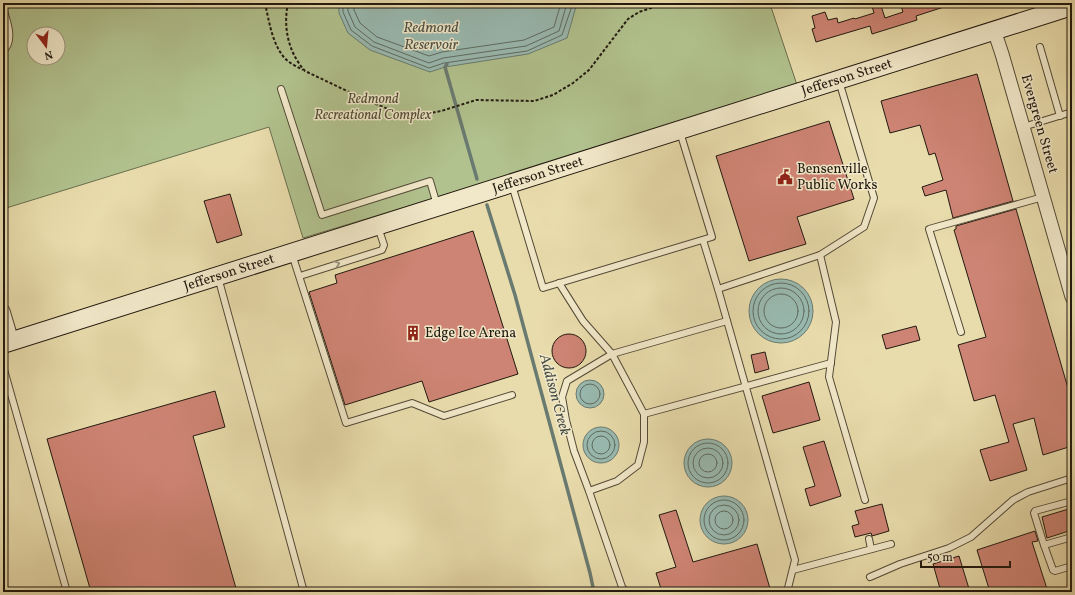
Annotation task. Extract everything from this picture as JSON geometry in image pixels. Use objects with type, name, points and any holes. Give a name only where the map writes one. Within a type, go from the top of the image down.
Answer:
[{"type":"street","name":"Jefferson Street","points":[[8,343],[1072,6]]},
{"type":"street","name":"Evergreen Street","points":[[994,30],[1072,297]]},
{"type":"street","points":[[3,311],[8,343]]},
{"type":"lane","points":[[3,8],[10,36],[8,46],[3,51]]},
{"type":"lane","points":[[1040,47],[1060,116]]},
{"type":"lane","points":[[718,289],[820,255],[864,228],[874,198],[838,80]]},
{"type":"lane","points":[[281,89],[322,215],[430,181],[438,206]]},
{"type":"lane","points":[[1023,127],[1072,112]]},
{"type":"lane","points":[[511,183],[544,288],[703,240],[712,237],[680,130]]},
{"type":"lane","points":[[961,332],[929,229],[1043,197]]},
{"type":"lane","points":[[300,276],[382,250],[384,245],[378,225]]},
{"type":"lane","points":[[703,240],[795,560],[787,592]]},
{"type":"lane","points":[[292,252],[346,423],[412,403],[444,416],[512,395]]},
{"type":"lane","points":[[820,255],[836,322],[829,377],[865,500]]},
{"type":"lane","points":[[218,276],[304,592]]},
{"type":"lane","points":[[559,284],[583,321],[612,354],[644,414],[644,442],[638,465],[617,481],[589,491]]},
{"type":"lane","points":[[626,592],[622,587],[574,451],[562,397],[566,380],[612,354],[727,321]]},
{"type":"lane","points":[[644,414],[831,363]]},
{"type":"lane","points":[[3,366],[67,592]]},
{"type":"lane","points":[[870,577],[971,537],[1013,500],[1028,492],[1072,478]]},
{"type":"lane","points":[[1072,501],[1036,511],[1034,513],[1053,570],[1055,571],[1072,566]]},
{"type":"lane","points":[[1044,545],[1072,537]]},
{"type":"lane","points":[[869,539],[872,549]]},
{"type":"lane","points":[[792,570],[891,544]]},
{"type":"path","points":[[265,3],[270,26],[278,48],[288,61],[305,71],[366,100],[398,113],[411,116],[441,111],[476,100],[534,102],[553,95],[573,83],[589,70],[628,19],[639,12],[666,3]]},
{"type":"path","points":[[288,3],[285,15],[288,40],[298,63],[305,71]]},
{"type":"green space","name":"Redmond Recreational Complex","points":[[3,3],[771,3],[770,4],[798,88],[303,238],[269,127],[3,209]]},
{"type":"water","name":"Redmond Reservoir","points":[[339,3],[577,3],[567,38],[528,54],[445,67],[430,72],[370,50],[348,33],[339,13]]},
{"type":"water","points":[[781,279],[793,281],[804,288],[811,299],[813,311],[811,323],[804,334],[793,341],[781,343],[769,341],[758,334],[751,323],[749,311],[751,299],[758,288],[769,281]]},
{"type":"water","points":[[590,380],[600,384],[604,394],[600,404],[590,408],[580,404],[576,394],[580,384]]},
{"type":"water","points":[[601,427],[614,432],[619,445],[614,458],[601,463],[588,458],[583,445],[588,432]]},
{"type":"water","points":[[703,439],[713,439],[725,446],[732,458],[732,468],[725,480],[713,487],[703,487],[695,483],[688,476],[684,468],[684,458],[688,450],[695,443]]},
{"type":"water","points":[[719,496],[729,496],[741,503],[748,515],[748,525],[741,537],[729,544],[719,544],[711,540],[704,533],[700,525],[700,515],[704,507],[711,500]]},
{"type":"building","points":[[871,3],[880,3],[885,18],[903,12],[901,6],[912,3],[949,3],[950,5],[916,16],[917,20],[872,34],[870,26],[816,42],[812,29],[815,28],[812,16],[825,12],[828,20],[837,18],[838,23],[874,13]]},
{"type":"building","points":[[977,74],[1013,201],[953,218],[946,190],[925,196],[922,187],[943,180],[935,153],[929,155],[920,125],[890,133],[881,101]]},
{"type":"building","name":"Bensenville Public Works","points":[[829,121],[854,199],[797,217],[806,244],[749,261],[716,156]]},
{"type":"building","points":[[230,194],[242,235],[217,243],[204,201]]},
{"type":"building","points":[[1016,209],[1072,402],[1072,446],[1043,455],[1034,418],[1013,424],[1027,470],[990,481],[980,450],[1009,442],[995,395],[974,401],[958,345],[986,337],[954,230],[956,229],[956,226]]},
{"type":"building","name":"Edge Ice Arena","points":[[473,231],[518,374],[429,402],[422,381],[345,405],[309,292],[337,283],[335,275]]},
{"type":"building","points":[[916,326],[920,340],[886,349],[882,335]]},
{"type":"building","points":[[566,334],[572,334],[581,339],[585,345],[585,357],[581,363],[572,368],[566,368],[557,363],[552,354],[552,348],[557,339]]},
{"type":"building","points":[[765,352],[769,369],[755,373],[751,355]]},
{"type":"building","points":[[809,382],[820,420],[773,433],[762,396]]},
{"type":"building","points":[[215,391],[225,427],[193,436],[237,592],[91,592],[47,439]]},
{"type":"building","points":[[824,441],[841,496],[810,506],[805,489],[815,486],[803,447]]},
{"type":"building","points":[[882,504],[889,531],[872,536],[871,533],[855,537],[852,526],[859,524],[855,511]]},
{"type":"building","points":[[1072,508],[1072,530],[1047,538],[1042,517]]},
{"type":"building","points":[[676,510],[693,562],[757,544],[771,592],[662,592],[656,573],[676,567],[659,515]]},
{"type":"building","points":[[1035,531],[1038,541],[1032,542],[1048,592],[990,592],[977,550]]},
{"type":"building","points":[[959,556],[970,592],[941,592],[933,564]]},
{"type":"waterway","name":"Addison Creek","points":[[447,64],[445,67],[477,179]]},
{"type":"waterway","name":"Addison Creek","points":[[487,205],[515,295],[594,592]]},
{"type":"place","name":"Bensenville Public Works","points":[[785,177]]},
{"type":"place","name":"Edge Ice Arena","points":[[413,333]]}]
